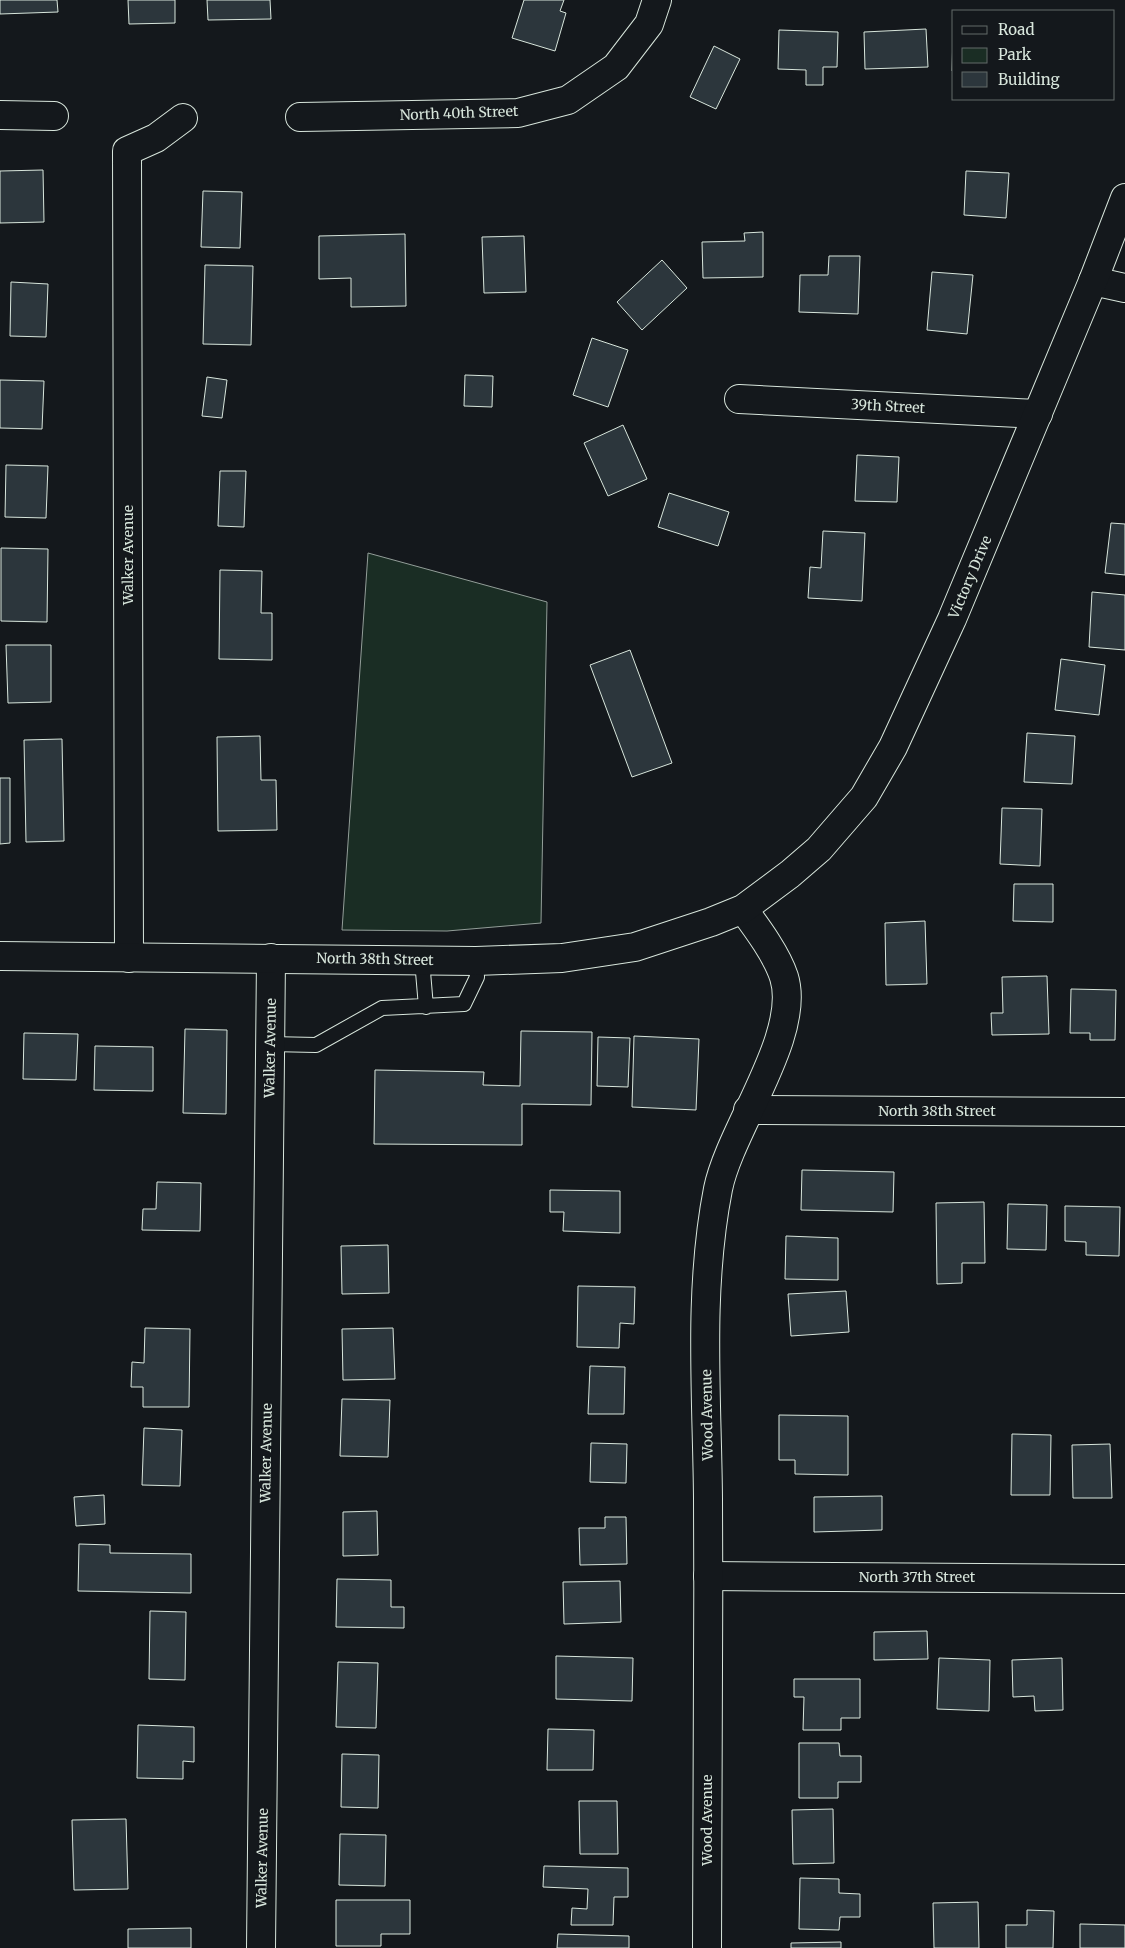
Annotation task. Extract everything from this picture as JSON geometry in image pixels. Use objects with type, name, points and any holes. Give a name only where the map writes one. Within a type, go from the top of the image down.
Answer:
[{"type":"street","name":"North 40th Street","points":[[300,118],[518,112],[568,100],[616,67],[649,24],[657,0]]},
{"type":"street","points":[[0,115],[54,116]]},
{"type":"street","name":"Walker Avenue","points":[[129,958],[126,152],[156,138],[183,118]]},
{"type":"street","name":"Victory Drive","points":[[743,909],[790,874],[819,849],[864,797],[893,747],[952,620],[1093,281],[1125,198]]},
{"type":"street","points":[[1093,281],[1125,288]]},
{"type":"street","name":"39th Street","points":[[739,399],[1038,414]]},
{"type":"street","name":"North 38th Street","points":[[0,956],[476,961],[562,958],[635,947],[711,922],[743,909]]},
{"type":"street","name":"Wood Avenue","points":[[707,1948],[708,1576],[705,1300],[709,1250],[719,1186],[748,1110],[780,1039],[787,1006],[784,977],[763,936],[743,909]]},
{"type":"street","name":"Walker Avenue","points":[[261,1948],[271,958]]},
{"type":"street","name":"North 38th Street","points":[[748,1110],[1125,1112]]},
{"type":"street","name":"North 37th Street","points":[[708,1576],[1125,1579]]},
{"type":"lane","points":[[422,960],[426,1007]]},
{"type":"lane","points":[[270,1044],[316,1045],[382,1008],[464,1004],[477,977],[476,961]]},
{"type":"green space","points":[[368,553],[547,602],[541,923],[447,931],[342,930]]},
{"type":"building","points":[[0,0],[57,0],[58,12],[0,14]]},
{"type":"building","points":[[128,0],[175,0],[175,23],[129,24]]},
{"type":"building","points":[[207,0],[270,0],[271,19],[208,20]]},
{"type":"building","points":[[524,0],[564,0],[560,11],[566,13],[555,51],[512,38]]},
{"type":"building","points":[[926,29],[928,67],[865,69],[864,32]]},
{"type":"building","points":[[779,30],[838,32],[837,67],[823,67],[823,85],[806,85],[806,70],[778,69]]},
{"type":"building","points":[[714,46],[740,59],[716,109],[690,97]]},
{"type":"building","points":[[43,170],[44,222],[0,223],[0,171]]},
{"type":"building","points":[[966,171],[1009,173],[1006,218],[964,215]]},
{"type":"building","points":[[203,191],[242,192],[240,248],[201,247]]},
{"type":"building","points":[[763,232],[763,277],[703,278],[702,242],[745,241],[744,233]]},
{"type":"building","points":[[405,234],[406,306],[351,307],[351,278],[319,279],[319,236]]},
{"type":"building","points":[[524,236],[526,292],[484,293],[482,237]]},
{"type":"building","points":[[829,256],[860,256],[858,314],[799,312],[800,275],[828,275]]},
{"type":"building","points":[[662,260],[687,288],[642,330],[617,302]]},
{"type":"building","points":[[205,265],[253,266],[251,345],[203,344]]},
{"type":"building","points":[[932,272],[973,275],[967,334],[927,330]]},
{"type":"building","points":[[11,282],[48,284],[46,337],[10,336]]},
{"type":"building","points":[[592,338],[628,350],[608,407],[573,395]]},
{"type":"building","points":[[465,375],[493,376],[492,407],[464,406]]},
{"type":"building","points":[[207,377],[227,380],[222,418],[202,416]]},
{"type":"building","points":[[0,380],[44,381],[42,429],[0,428]]},
{"type":"building","points":[[623,425],[647,479],[608,496],[584,443]]},
{"type":"building","points":[[857,455],[899,457],[897,502],[855,501]]},
{"type":"building","points":[[6,465],[48,466],[46,518],[5,517]]},
{"type":"building","points":[[220,471],[246,471],[244,527],[218,526]]},
{"type":"building","points":[[669,493],[729,512],[718,546],[658,527]]},
{"type":"building","points":[[1111,523],[1125,524],[1125,575],[1105,573]]},
{"type":"building","points":[[823,531],[865,533],[862,601],[808,598],[810,567],[821,568]]},
{"type":"building","points":[[1,548],[48,549],[47,622],[1,621]]},
{"type":"building","points":[[220,570],[262,571],[261,613],[272,613],[272,660],[219,659]]},
{"type":"building","points":[[1092,592],[1125,595],[1125,650],[1089,647]]},
{"type":"building","points":[[6,645],[51,645],[51,702],[8,703]]},
{"type":"building","points":[[630,650],[672,763],[632,777],[590,665]]},
{"type":"building","points":[[1061,659],[1105,665],[1099,715],[1055,710]]},
{"type":"building","points":[[1027,733],[1075,736],[1072,784],[1024,782]]},
{"type":"building","points":[[260,736],[261,780],[276,780],[277,830],[218,831],[217,737]]},
{"type":"building","points":[[62,739],[64,841],[26,842],[24,740]]},
{"type":"building","points":[[0,778],[10,778],[10,843],[0,844]]},
{"type":"building","points":[[1002,808],[1042,809],[1040,866],[1000,864]]},
{"type":"building","points":[[1014,884],[1053,884],[1053,922],[1013,921]]},
{"type":"building","points":[[925,921],[927,984],[886,985],[885,923]]},
{"type":"building","points":[[1047,976],[1049,1034],[992,1035],[991,1013],[1003,1013],[1002,977]]},
{"type":"building","points":[[1071,989],[1116,990],[1115,1040],[1090,1040],[1090,1033],[1070,1033]]},
{"type":"building","points":[[185,1029],[227,1030],[226,1114],[183,1113]]},
{"type":"building","points":[[521,1031],[592,1032],[591,1105],[522,1104],[522,1145],[374,1144],[375,1070],[484,1072],[483,1085],[520,1086]]},
{"type":"building","points":[[24,1033],[78,1034],[76,1080],[23,1079]]},
{"type":"building","points":[[634,1036],[699,1039],[696,1110],[632,1107]]},
{"type":"building","points":[[598,1037],[630,1038],[628,1087],[597,1086]]},
{"type":"building","points":[[95,1046],[153,1047],[153,1091],[94,1090]]},
{"type":"building","points":[[802,1170],[894,1172],[893,1212],[801,1210]]},
{"type":"building","points":[[157,1182],[201,1183],[200,1231],[142,1230],[143,1209],[156,1209]]},
{"type":"building","points":[[550,1190],[620,1191],[620,1233],[563,1231],[564,1212],[550,1212]]},
{"type":"building","points":[[984,1202],[985,1263],[962,1263],[962,1283],[937,1284],[936,1203]]},
{"type":"building","points":[[1008,1204],[1047,1205],[1046,1250],[1007,1249]]},
{"type":"building","points":[[1065,1206],[1120,1207],[1119,1256],[1086,1255],[1086,1242],[1065,1241]]},
{"type":"building","points":[[786,1236],[838,1238],[838,1280],[785,1279]]},
{"type":"building","points":[[388,1245],[389,1293],[342,1294],[341,1246]]},
{"type":"building","points":[[578,1286],[635,1287],[634,1324],[620,1323],[619,1348],[577,1347]]},
{"type":"building","points":[[846,1291],[849,1332],[791,1336],[788,1294]]},
{"type":"building","points":[[145,1328],[190,1329],[189,1407],[143,1407],[143,1387],[131,1387],[132,1362],[144,1363]]},
{"type":"building","points":[[393,1328],[395,1379],[343,1380],[342,1329]]},
{"type":"building","points":[[590,1366],[625,1367],[624,1414],[588,1414]]},
{"type":"building","points":[[342,1399],[390,1400],[388,1457],[340,1456]]},
{"type":"building","points":[[779,1415],[848,1416],[848,1475],[795,1474],[795,1460],[779,1460]]},
{"type":"building","points":[[144,1428],[182,1430],[180,1486],[142,1485]]},
{"type":"building","points":[[1012,1434],[1051,1435],[1050,1495],[1011,1495]]},
{"type":"building","points":[[591,1443],[627,1444],[626,1483],[590,1482]]},
{"type":"building","points":[[1110,1444],[1112,1498],[1073,1498],[1072,1445]]},
{"type":"building","points":[[104,1495],[105,1524],[76,1526],[74,1497]]},
{"type":"building","points":[[882,1496],[882,1530],[814,1532],[814,1497]]},
{"type":"building","points":[[377,1511],[378,1555],[343,1556],[343,1512]]},
{"type":"building","points":[[605,1517],[626,1517],[627,1564],[580,1565],[579,1528],[605,1528]]},
{"type":"building","points":[[79,1544],[110,1545],[110,1553],[191,1554],[191,1593],[78,1591]]},
{"type":"building","points":[[337,1579],[391,1580],[391,1607],[404,1607],[404,1628],[336,1627]]},
{"type":"building","points":[[620,1581],[621,1622],[564,1624],[563,1582]]},
{"type":"building","points":[[150,1611],[186,1612],[185,1680],[149,1679]]},
{"type":"building","points":[[927,1631],[928,1659],[874,1660],[874,1632]]},
{"type":"building","points":[[556,1656],[633,1658],[632,1701],[556,1699]]},
{"type":"building","points":[[939,1658],[990,1660],[989,1711],[937,1709]]},
{"type":"building","points":[[1062,1658],[1063,1710],[1035,1711],[1034,1696],[1013,1697],[1012,1660]]},
{"type":"building","points":[[338,1662],[378,1663],[376,1728],[336,1727]]},
{"type":"building","points":[[794,1679],[860,1679],[860,1718],[841,1718],[841,1730],[803,1730],[804,1697],[794,1697]]},
{"type":"building","points":[[138,1725],[194,1727],[194,1762],[183,1761],[183,1779],[137,1778]]},
{"type":"building","points":[[548,1729],[594,1730],[593,1770],[547,1770]]},
{"type":"building","points":[[799,1743],[839,1743],[840,1756],[861,1756],[861,1782],[838,1782],[838,1798],[799,1798]]},
{"type":"building","points":[[342,1754],[379,1755],[378,1808],[341,1807]]},
{"type":"building","points":[[579,1801],[617,1801],[618,1854],[580,1854]]},
{"type":"building","points":[[833,1809],[834,1863],[793,1864],[792,1810]]},
{"type":"building","points":[[126,1819],[128,1889],[74,1890],[72,1820]]},
{"type":"building","points":[[340,1834],[386,1835],[385,1886],[339,1885]]},
{"type":"building","points":[[544,1866],[628,1868],[628,1897],[614,1897],[613,1925],[571,1925],[572,1908],[587,1909],[588,1889],[543,1887]]},
{"type":"building","points":[[800,1878],[839,1879],[839,1893],[860,1894],[860,1917],[840,1917],[839,1930],[799,1929]]},
{"type":"building","points":[[336,1900],[410,1900],[410,1934],[381,1934],[381,1946],[336,1946]]},
{"type":"building","points":[[978,1902],[979,1948],[934,1948],[933,1903]]},
{"type":"building","points":[[1027,1910],[1054,1911],[1053,1948],[1006,1948],[1006,1925],[1027,1925]]},
{"type":"building","points":[[1080,1924],[1125,1925],[1125,1948],[1080,1948]]},
{"type":"building","points":[[191,1928],[191,1948],[128,1948],[128,1929]]},
{"type":"building","points":[[558,1934],[629,1936],[629,1948],[557,1948]]},
{"type":"building","points":[[841,1942],[841,1948],[791,1948],[791,1943]]}]
